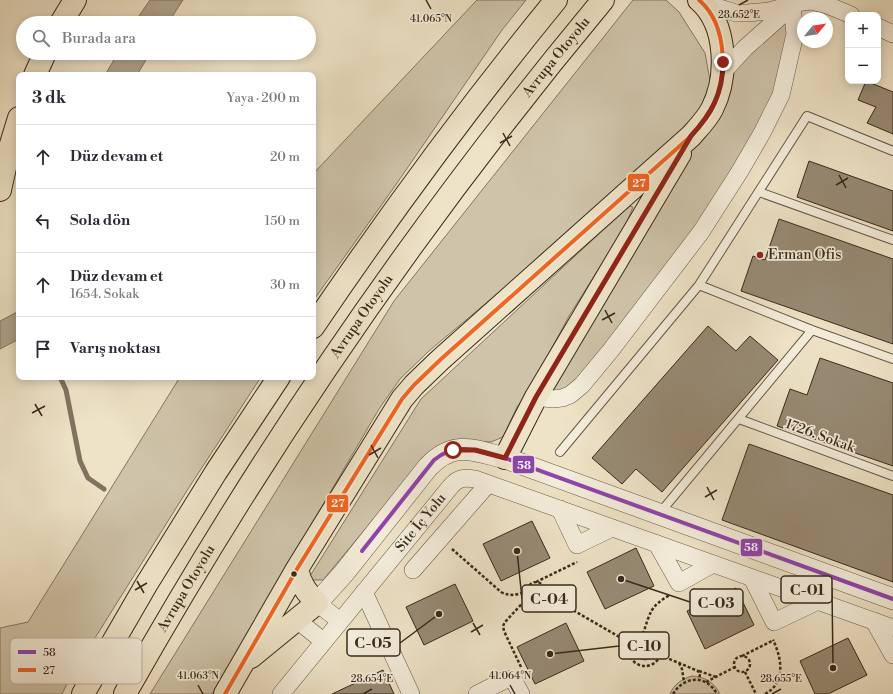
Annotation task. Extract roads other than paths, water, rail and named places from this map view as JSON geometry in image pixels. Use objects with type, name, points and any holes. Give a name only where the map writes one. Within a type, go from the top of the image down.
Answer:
[{"type":"main road","points":[[65,16],[75,0]]},
{"type":"main road","points":[[316,322],[406,194],[473,105],[556,0]]},
{"type":"main road","name":"Avrupa Otoyolu","points":[[142,664],[160,632],[303,402],[444,202],[602,0]]},
{"type":"main road","points":[[505,458],[536,397],[691,136],[711,111],[717,96],[722,73],[722,48],[720,35],[712,16],[701,2]]},
{"type":"main road","points":[[36,72],[42,60]]},
{"type":"main road","points":[[0,190],[8,154],[16,128]]},
{"type":"main road","points":[[225,694],[297,569],[402,399],[440,360],[691,136]]},
{"type":"main road","points":[[115,638],[146,585],[216,472],[277,380]]},
{"type":"main road","points":[[241,666],[317,603],[303,587],[297,569]]},
{"type":"main road","points":[[83,694],[89,684]]},
{"type":"main road","name":"Avrupa Otoyolu","points":[[125,694],[131,684]]},
{"type":"street","points":[[701,2],[736,12],[747,13],[769,11],[811,1],[820,2],[845,12]]},
{"type":"street","points":[[722,73],[745,48],[792,5]]},
{"type":"street","points":[[536,397],[553,399],[562,398],[570,395],[582,385],[611,350],[701,232],[748,158],[781,94],[796,34],[792,5]]},
{"type":"street","points":[[881,28],[893,34]]},
{"type":"street","points":[[340,622],[317,603],[344,573],[428,467],[440,455],[453,450],[466,449],[505,458],[893,600]]},
{"type":"street","name":"Site İç Yolu","points":[[281,694],[456,481],[462,478],[469,478],[488,484],[560,509],[893,628]]},
{"type":"street","name":"Site İç Yolu","points":[[413,570],[488,484]]},
{"type":"street","points":[[560,509],[577,545],[612,528]]},
{"type":"street","points":[[657,544],[678,583],[713,564]]},
{"type":"street","points":[[752,578],[774,622],[818,601]]},
{"type":"street","points":[[364,592],[411,694]]},
{"type":"street","points":[[297,620],[323,641]]},
{"type":"street","points":[[874,621],[893,655]]},
{"type":"street","points":[[477,694],[507,679],[511,679],[519,689]]},
{"type":"lane","points":[[560,452],[699,285],[807,116],[893,151]]},
{"type":"lane","points":[[759,192],[893,240]]},
{"type":"lane","points":[[699,285],[812,330],[893,359]]},
{"type":"lane","points":[[659,514],[812,330]]},
{"type":"lane","name":"1726. Sokak","points":[[739,419],[893,476]]},
{"type":"water","points":[[150,0],[183,0],[173,16],[139,16]]},
{"type":"water","points":[[114,60],[146,60],[139,72],[107,72]]},
{"type":"water","points":[[16,313],[16,341],[0,349],[0,321]]},
{"type":"water","points":[[645,638],[653,641],[656,649],[653,657],[645,660],[637,657],[634,649],[637,641]]},
{"type":"waterway","points":[[61,380],[66,390],[80,461],[88,478],[104,489]]},
{"type":"place","name":"Erman Ofis","points":[[760,255]]},
{"type":"place","name":"C-04","points":[[517,551]]},
{"type":"place","name":"C-03","points":[[621,579]]},
{"type":"place","name":"C-05","points":[[439,614]]},
{"type":"place","name":"C-10","points":[[550,654]]},
{"type":"place","name":"C-01","points":[[833,668]]}]
